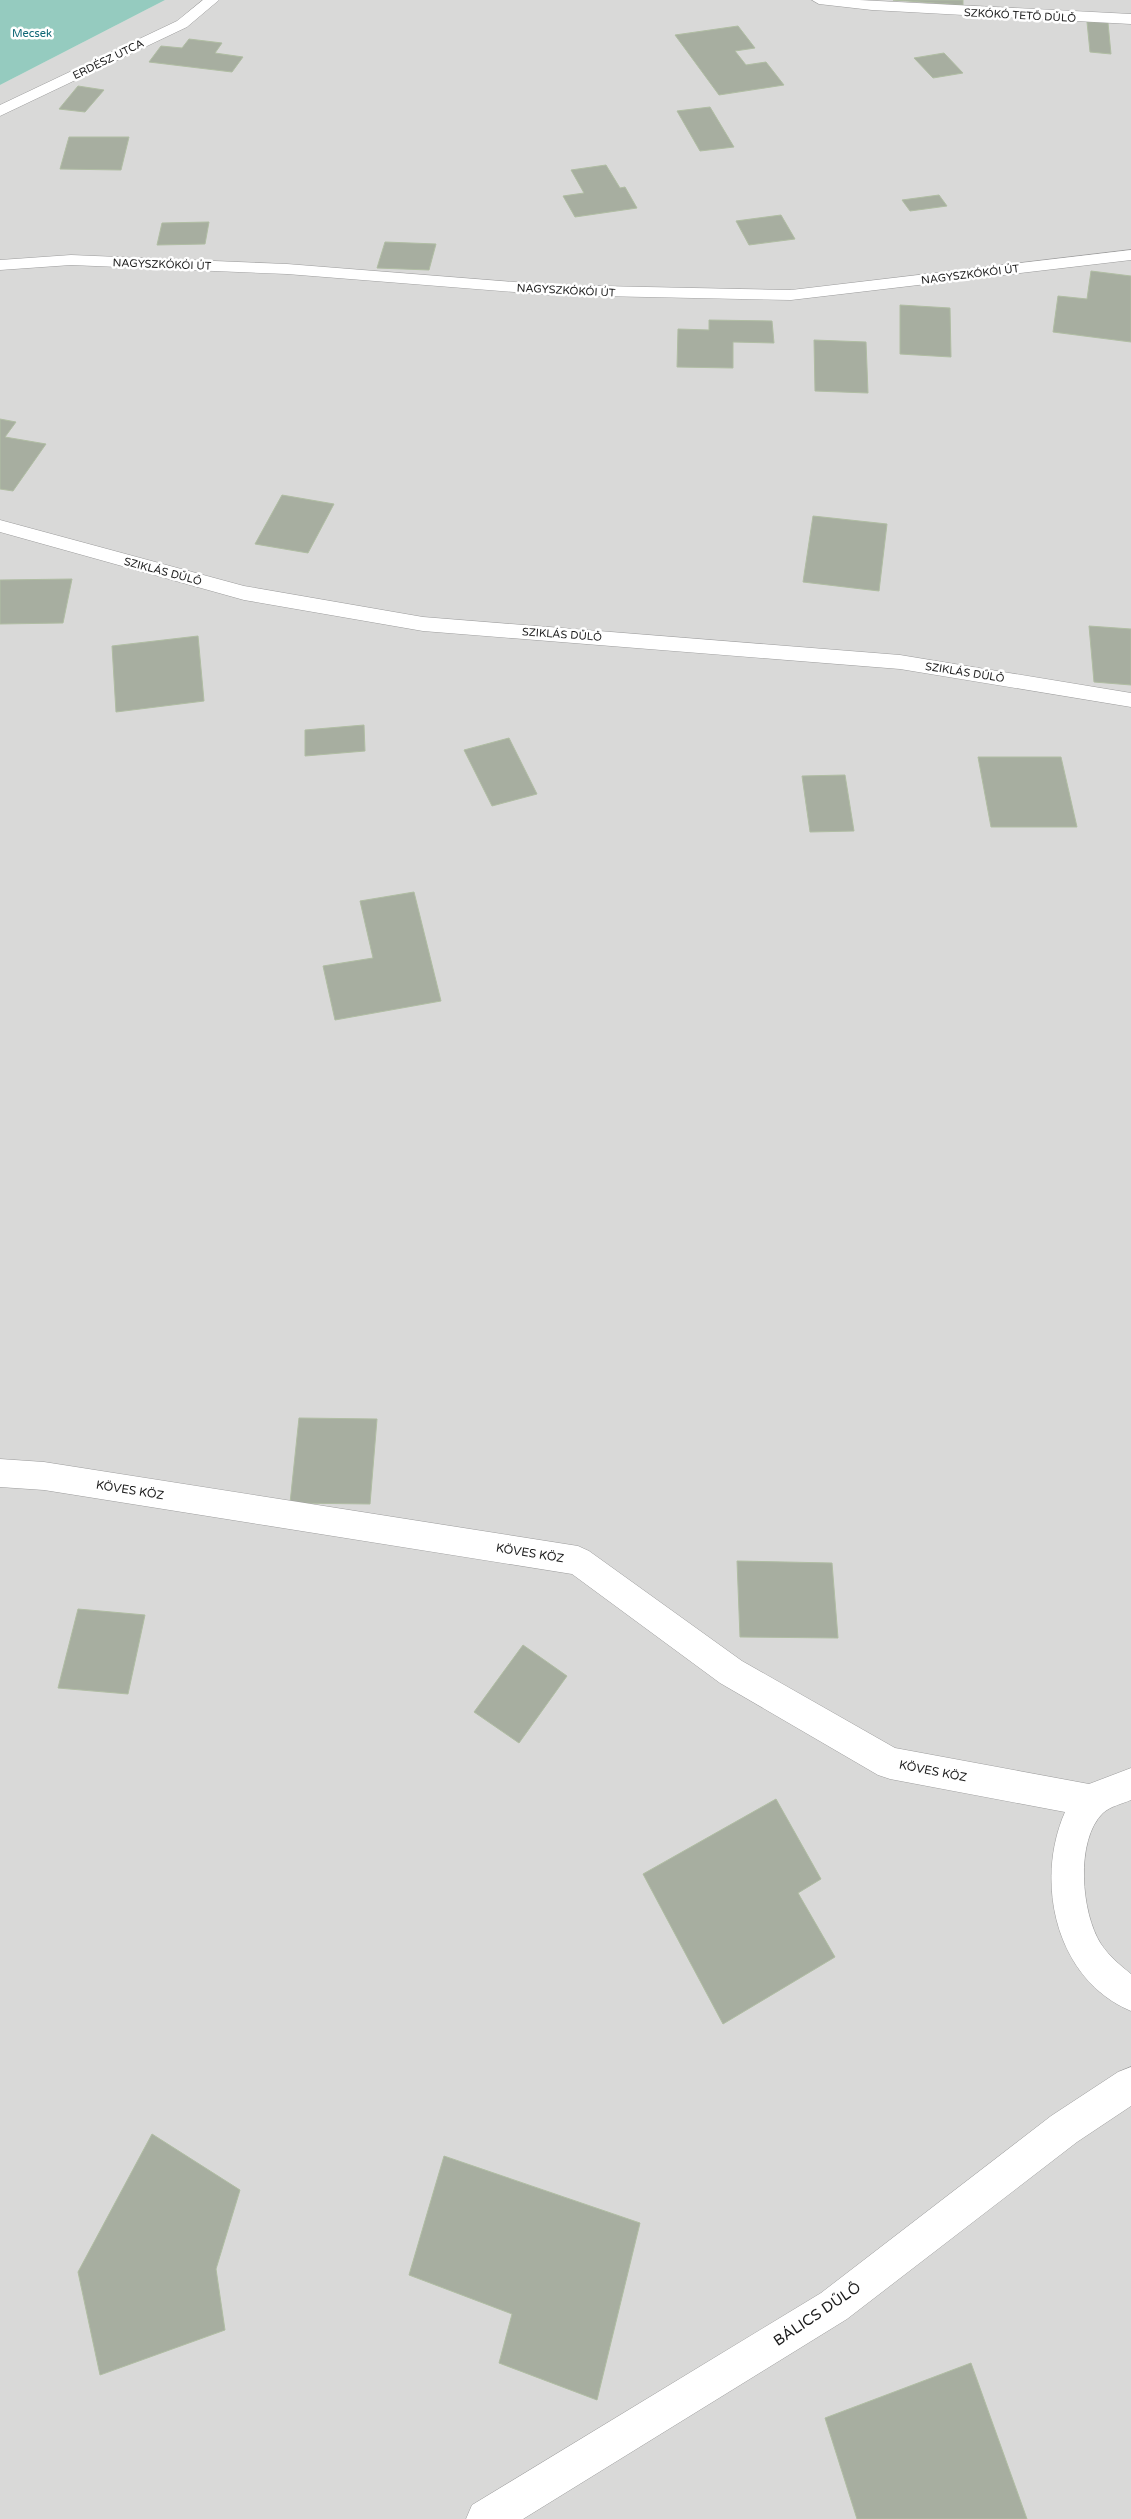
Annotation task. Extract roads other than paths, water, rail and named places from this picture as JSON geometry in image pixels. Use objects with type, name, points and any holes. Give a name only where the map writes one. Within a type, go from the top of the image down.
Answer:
[{"type":"street","name":"ERDÉSZ UTCA","points":[[0,111],[182,24],[212,0]]},
{"type":"street","name":"SZKÓKÓ TETŐ DŰLŐ","points":[[819,0],[882,7],[1131,19]]},
{"type":"street","name":"NAGYSZKÓKÓI ÚT","points":[[0,264],[71,260],[287,269],[552,290],[791,295],[1131,255]]},
{"type":"street","name":"SZIKLÁS DŰLŐ","points":[[0,526],[244,593],[423,624],[900,662],[1131,700]]},
{"type":"street","name":"KÖVES KÖZ","points":[[0,1473],[44,1476],[578,1561],[731,1672],[890,1763],[1092,1801]]},
{"type":"street","points":[[1131,1784],[1092,1801],[1074,1826],[1067,1855],[1071,1908],[1077,1933],[1088,1955],[1105,1976],[1131,1994]]},
{"type":"street","name":"BÁLICS DŰLŐ","points":[[486,2519],[834,2306],[1064,2129],[1131,2085]]},
{"type":"park label","name":"Mecsek","points":[[32,33]]}]
